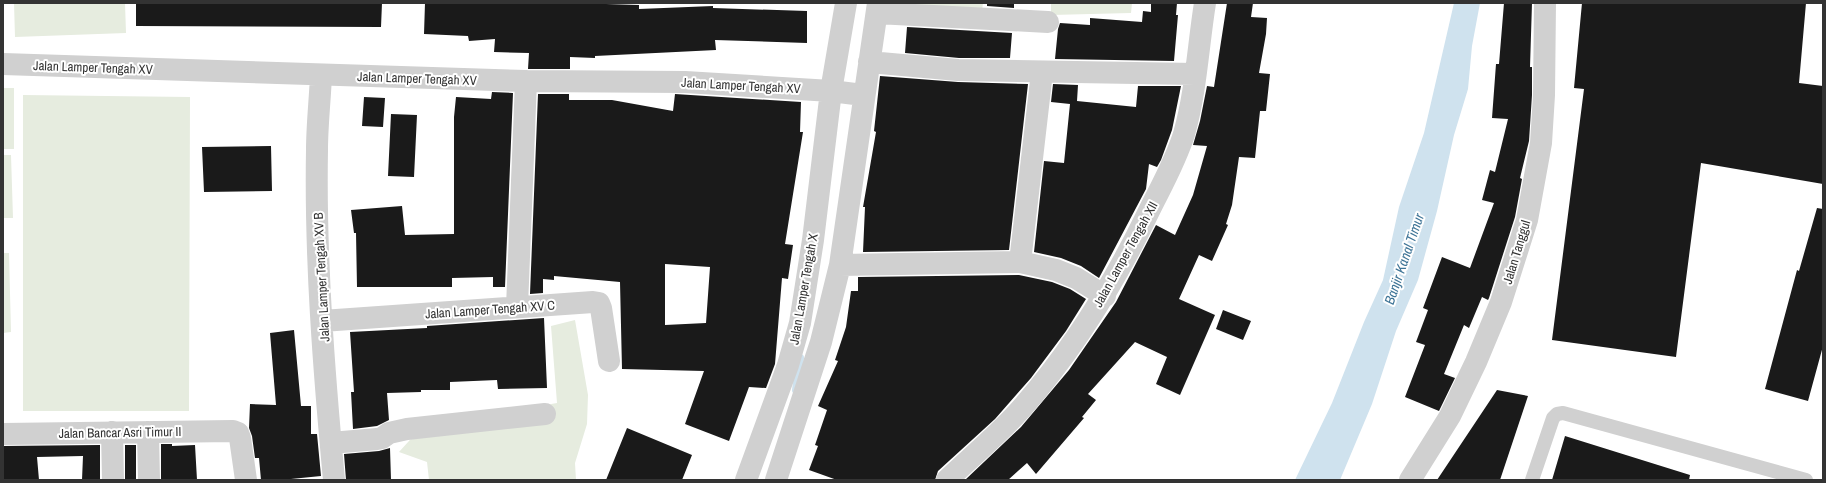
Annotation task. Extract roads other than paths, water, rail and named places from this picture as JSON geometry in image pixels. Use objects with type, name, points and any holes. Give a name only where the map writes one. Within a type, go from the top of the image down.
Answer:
[{"type":"street","name":"Jalan Lamper Tengah X","points":[[776,480],[819,349],[840,265],[848,93],[846,3]]},
{"type":"street","name":"Jalan Lamper Tengah XII","points":[[947,480],[1020,410],[1055,367],[1105,296],[1135,240],[1181,142],[1190,111],[1205,3]]},
{"type":"street","name":"Jalan Tanggul","points":[[1410,480],[1450,416],[1476,362],[1501,302],[1527,220],[1541,143],[1545,3]]},
{"type":"street","name":"Jalan Lamper Tengah X","points":[[746,480],[788,365],[800,323],[813,240],[848,93],[869,62],[878,8]]},
{"type":"street","points":[[878,8],[1048,22]]},
{"type":"street","points":[[869,62],[958,70],[1195,74]]},
{"type":"street","name":"Jalan Lamper Tengah XV","points":[[3,64],[526,81],[685,82],[848,93]]},
{"type":"street","points":[[1020,262],[1042,72]]},
{"type":"street","name":"Jalan Lamper Tengah XV B","points":[[321,75],[317,150],[318,234],[322,321],[330,443],[334,480]]},
{"type":"street","points":[[517,307],[526,81]]},
{"type":"street","points":[[840,265],[1020,262],[1056,270],[1076,278],[1105,296]]},
{"type":"street","name":"Jalan Lamper Tengah XV C","points":[[322,321],[593,302],[599,303],[609,361]]},
{"type":"street","points":[[330,443],[377,439],[390,433],[407,429],[544,414]]},
{"type":"street","name":"Jalan Bancar Asri Timur II","points":[[3,434],[233,431],[238,433],[246,480]]},
{"type":"street","points":[[112,432],[114,480]]},
{"type":"street","points":[[148,432],[149,480]]},
{"type":"lane","points":[[1532,480],[1553,418],[1557,414],[1563,413],[1805,480]]},
{"type":"water","name":"Banjir Kanal Timur","points":[[1454,3],[1480,3],[1472,46],[1468,89],[1454,135],[1437,211],[1418,280],[1396,331],[1372,404],[1340,480],[1295,480],[1332,403],[1364,322],[1383,280],[1399,207],[1424,133]]},
{"type":"waterway","points":[[796,390],[800,358]]}]
